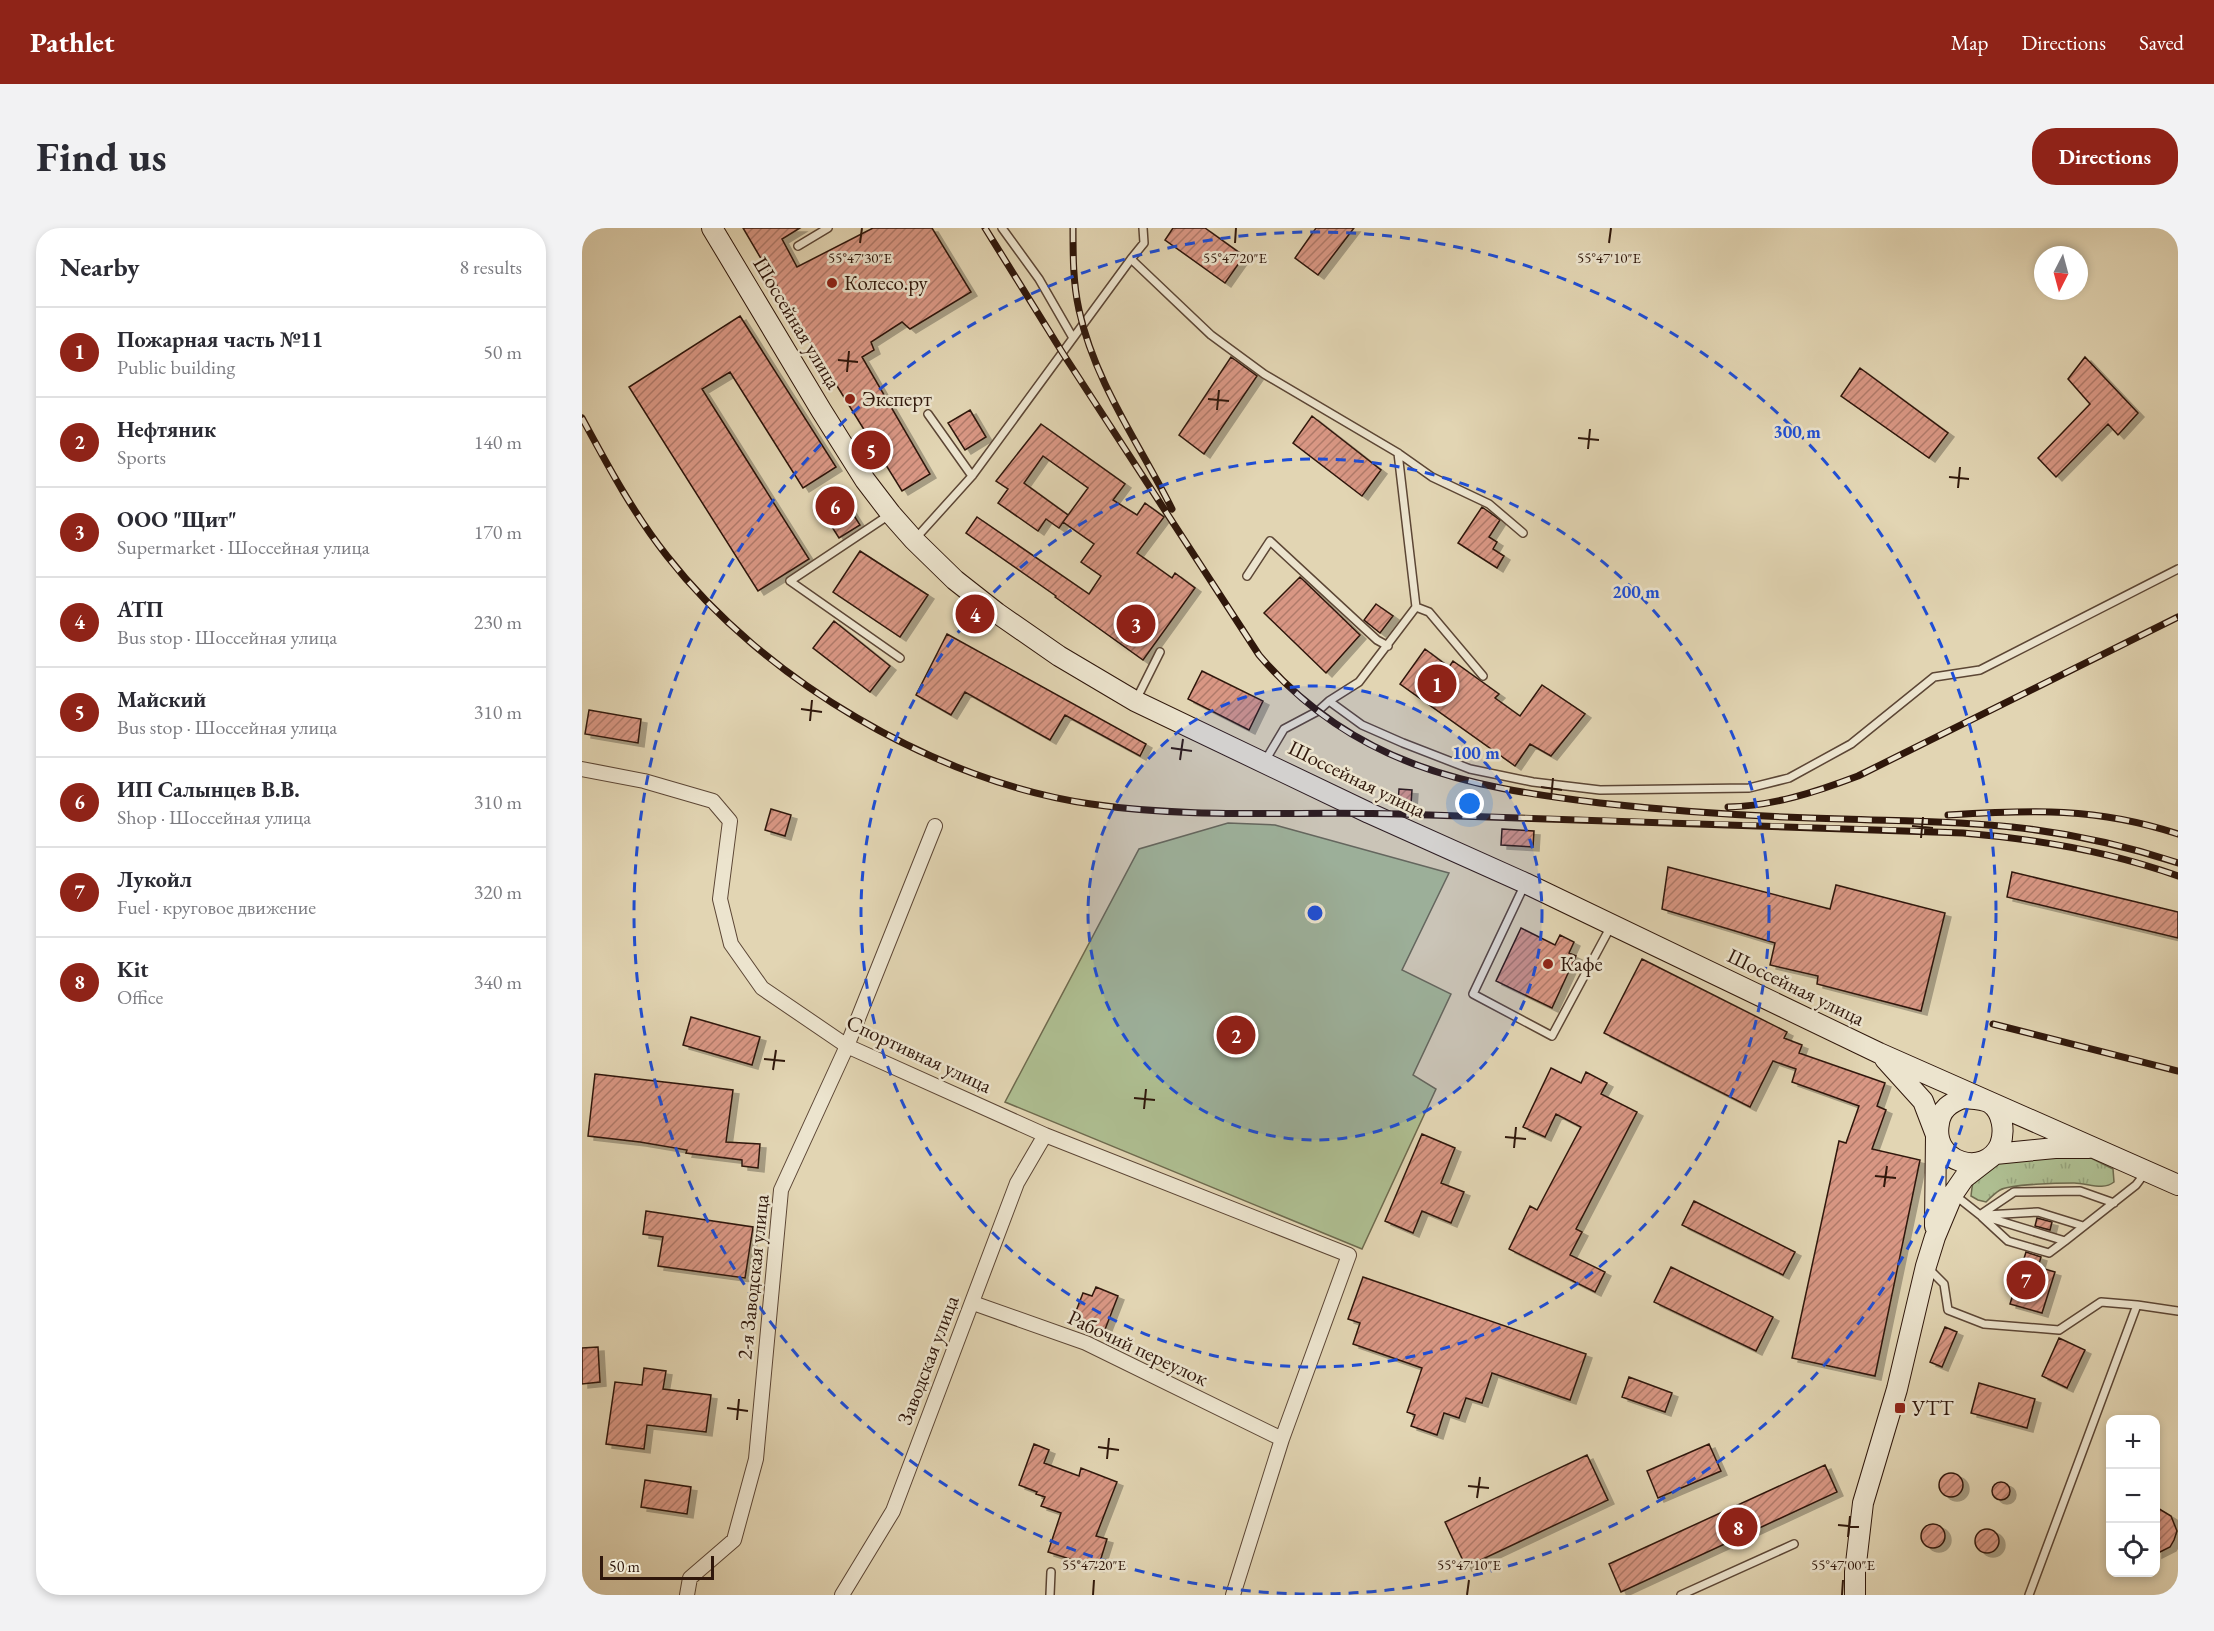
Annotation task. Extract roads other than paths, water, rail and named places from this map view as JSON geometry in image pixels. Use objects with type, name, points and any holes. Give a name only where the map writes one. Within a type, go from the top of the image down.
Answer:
[{"type":"main road","name":"Шоссейная улица","points":[[712,228],[821,410],[865,480],[891,514],[955,580],[1059,656],[1136,700],[1369,813],[1525,884],[1879,1053],[2178,1185]]},
{"type":"main road","points":[[1879,1053],[1923,1101],[1936,1135],[1946,1153],[1957,1161],[1969,1163],[1982,1161],[1995,1154],[2055,1148],[2098,1148]]},
{"type":"main road","points":[[1855,1595],[1855,1572],[1863,1503],[1897,1389],[1935,1237],[1953,1194],[1964,1178],[1995,1154],[2001,1142],[2003,1128],[1999,1114],[1989,1103],[1963,1098],[1949,1104],[1940,1115],[1936,1135],[1935,1237]]},
{"type":"street","name":"Спортивная улица","points":[[582,769],[644,781],[713,801],[730,821],[720,898],[731,944],[762,988],[847,1047],[1045,1135],[1349,1255],[1282,1439]]},
{"type":"street","name":"2-я Заводская улица","points":[[687,1595],[690,1578],[734,1540],[756,1459],[781,1190],[847,1047],[935,826]]},
{"type":"street","name":"Заводская улица","points":[[842,1595],[893,1511],[1017,1183],[1045,1135]]},
{"type":"street","name":"Рабочий переулок","points":[[973,1303],[1086,1343],[1282,1439]]},
{"type":"street","points":[[1233,1595],[1282,1439]]},
{"type":"lane","points":[[798,246],[828,228]]},
{"type":"lane","points":[[1002,228],[1039,279],[1073,338]]},
{"type":"lane","points":[[914,540],[972,476],[1144,243],[1143,228]]},
{"type":"lane","points":[[1131,259],[1212,335],[1264,374],[1398,453],[1432,477],[1489,504],[1523,533]]},
{"type":"lane","points":[[928,414],[972,476]]},
{"type":"lane","points":[[1265,762],[1284,729],[1318,711],[1329,701],[1359,682],[1416,607],[1398,453]]},
{"type":"lane","points":[[891,514],[790,581],[900,658]]},
{"type":"lane","points":[[1247,576],[1270,542],[1377,640],[1388,646]]},
{"type":"lane","points":[[1329,701],[1362,725],[1470,769],[1533,782],[1600,790],[1749,788],[1790,778],[1851,744],[1934,677],[1980,670],[2178,569]]},
{"type":"lane","points":[[1416,607],[1429,612],[1483,676]]},
{"type":"lane","points":[[1136,700],[1160,652]]},
{"type":"lane","points":[[1525,884],[1473,994],[1552,1036],[1611,925]]},
{"type":"lane","points":[[1953,1194],[1980,1215],[2008,1242],[2049,1253],[2136,1185],[2147,1171]]},
{"type":"lane","points":[[1980,1215],[2014,1192],[2080,1191],[2114,1203]]},
{"type":"lane","points":[[1980,1215],[2038,1212],[2084,1226]]},
{"type":"lane","points":[[1980,1215],[2065,1241]]},
{"type":"lane","points":[[1926,1266],[1944,1284],[1948,1311],[1984,1324],[2059,1330],[2101,1302],[2178,1311]]},
{"type":"lane","points":[[2029,1595],[2137,1305]]},
{"type":"lane","points":[[1681,1595],[1794,1544]]},
{"type":"lane","points":[[1050,1595],[1051,1572]]},
{"type":"railway","points":[[985,228],[1062,352],[1259,655],[1295,692],[1333,722],[1372,746],[1414,764],[1457,778],[1550,797],[1722,814],[1949,822],[2012,827],[2096,840],[2178,863]]},
{"type":"railway","points":[[1073,228],[1076,290],[1086,337],[1107,388],[1172,509]]},
{"type":"railway","points":[[582,418],[622,489],[667,556],[706,601],[752,644],[802,683],[857,718],[914,748],[973,773],[1032,792],[1129,809],[1206,813],[1400,814],[1963,833],[2072,847],[2152,867],[2178,876]]},
{"type":"railway","points":[[1728,807],[1761,804],[1794,797],[1858,776],[2178,617]]},
{"type":"railway","points":[[1948,815],[2064,812],[2119,819],[2178,834]]},
{"type":"railway","points":[[1993,1024],[2178,1071]]},
{"type":"place","name":"Колесо.ру","points":[[832,283]]},
{"type":"place","name":"Эксперт","points":[[850,399]]},
{"type":"place","name":"Майский","points":[[871,450]]},
{"type":"place","name":"ИП Салынцев В.В.","points":[[835,506]]},
{"type":"place","name":"АТП","points":[[975,614]]},
{"type":"place","name":"ООО \"Щит\"","points":[[1136,624]]},
{"type":"place","name":"Пожарная часть №11","points":[[1437,684]]},
{"type":"place","name":"Кафе","points":[[1548,964]]},
{"type":"place","name":"Нефтяник","points":[[1236,1035]]},
{"type":"place","name":"Лукойл","points":[[2026,1280]]},
{"type":"place","name":"УТТ","points":[[1900,1408]]},
{"type":"place","name":"Kit","points":[[1738,1527]]}]
